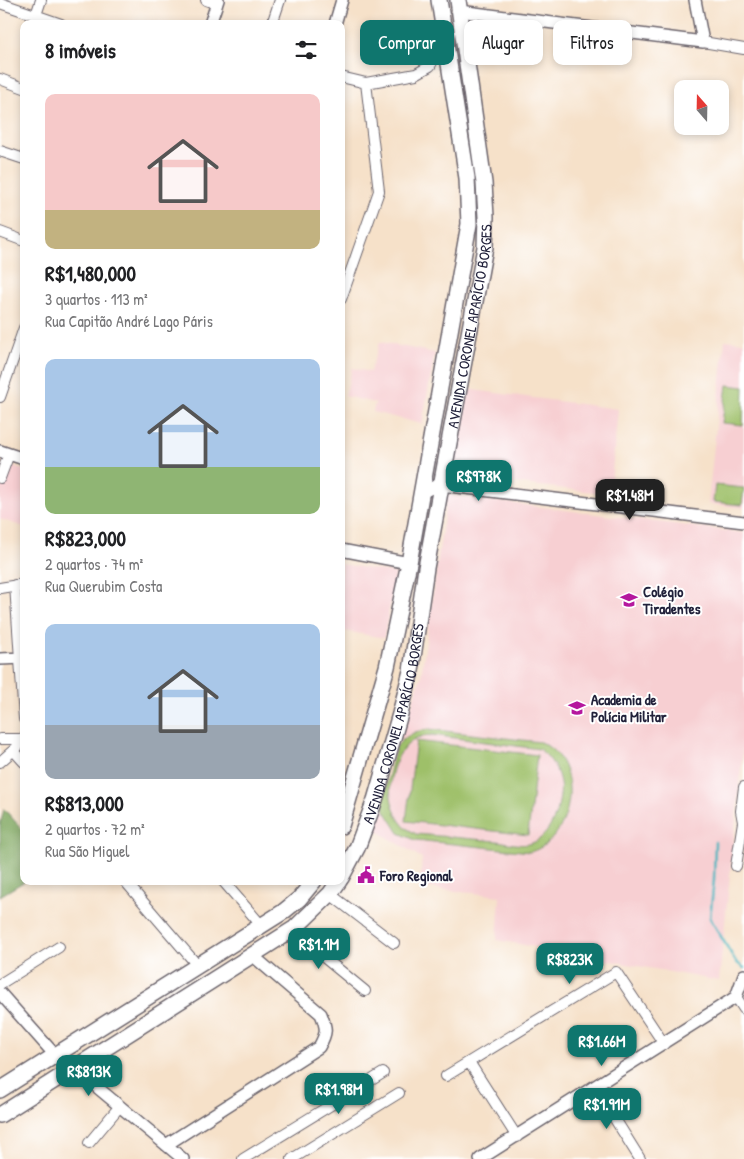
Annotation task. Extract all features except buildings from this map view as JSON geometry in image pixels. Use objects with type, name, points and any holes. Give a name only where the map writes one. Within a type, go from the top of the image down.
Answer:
[{"type":"main road","name":"AVENIDA CORONEL APARÍCIO BORGES","points":[[440,1],[442,20]]},
{"type":"main road","name":"AVENIDA CORONEL APARÍCIO BORGES","points":[[345,871],[357,848],[375,800],[411,671],[426,568],[485,247],[484,184],[458,4]]},
{"type":"main road","name":"AVENIDA CORONEL APARÍCIO BORGES","points":[[345,812],[387,667],[409,563],[468,224],[466,178],[449,65]]},
{"type":"main road","points":[[0,1090],[262,926],[283,912],[310,885]]},
{"type":"main road","name":"AVENIDA CORONEL APARÍCIO BORGES","points":[[0,1115],[294,928],[330,894],[336,885]]},
{"type":"street","points":[[36,16],[41,0]]},
{"type":"street","points":[[273,20],[280,0]]},
{"type":"street","points":[[336,20],[342,0]]},
{"type":"street","points":[[694,0],[703,42]]},
{"type":"street","points":[[211,20],[213,1]]},
{"type":"street","points":[[0,3],[48,20]]},
{"type":"street","points":[[458,4],[744,49]]},
{"type":"street","points":[[345,78],[366,84],[416,74],[430,65]]},
{"type":"street","points":[[0,79],[20,86]]},
{"type":"street","points":[[345,288],[379,191],[366,84]]},
{"type":"street","points":[[0,151],[20,158]]},
{"type":"street","points":[[0,232],[20,240]]},
{"type":"street","points":[[0,397],[20,340]]},
{"type":"street","points":[[0,478],[5,453],[20,458]]},
{"type":"street","points":[[420,494],[441,485],[744,522]]},
{"type":"street","points":[[345,551],[409,563]]},
{"type":"street","points":[[0,588],[20,585]]},
{"type":"street","points":[[0,659],[20,658]]},
{"type":"street","points":[[0,739],[20,740]]},
{"type":"street","points":[[0,762],[20,744]]},
{"type":"street","points":[[14,751],[20,758]]},
{"type":"street","points":[[736,866],[743,827],[741,811],[744,794]]},
{"type":"street","points":[[128,885],[198,966]]},
{"type":"street","points":[[226,885],[262,926]]},
{"type":"street","points":[[330,894],[394,943]]},
{"type":"street","points":[[294,928],[304,942],[365,992]]},
{"type":"street","points":[[0,984],[59,947]]},
{"type":"street","points":[[166,1145],[319,1047],[326,1035],[325,1024],[321,1014],[252,955]]},
{"type":"street","points":[[446,1076],[616,972],[664,1044]]},
{"type":"street","points":[[480,1159],[736,997],[744,976]]},
{"type":"street","points":[[0,993],[55,1055],[74,1068],[182,1159]]},
{"type":"street","points":[[736,997],[744,1009]]},
{"type":"street","points":[[469,1062],[517,1137]]},
{"type":"street","points":[[243,1159],[383,1073]]},
{"type":"street","points":[[595,1087],[640,1159]]},
{"type":"street","points":[[292,1159],[400,1093]]},
{"type":"street","points":[[89,1143],[120,1106]]},
{"type":"shaded area","points":[[725,340],[744,342],[744,508],[708,504]]},
{"type":"shaded area","points":[[380,342],[435,353],[422,424],[373,412],[375,403],[345,396],[352,368],[370,372]]},
{"type":"shaded area","points":[[466,389],[618,409],[610,494],[452,476]]},
{"type":"shaded area","points":[[9,465],[20,469],[20,526],[0,519],[0,491]]},
{"type":"shaded area","name":"Academia de Polícia Militar","points":[[447,495],[744,533],[744,739],[719,981],[497,940],[500,896],[420,887],[422,858],[371,827],[421,677]]},
{"type":"shaded area","points":[[345,565],[396,573],[384,638],[345,631]]},
{"type":"green space","points":[[727,385],[744,387],[743,425],[722,423]]},
{"type":"green space","points":[[715,485],[744,488],[742,505],[713,502]]},
{"type":"green space","points":[[428,729],[540,742],[554,752],[564,766],[568,782],[569,800],[565,817],[557,832],[545,845],[530,852],[415,840],[399,833],[385,811],[382,801],[396,747],[403,739],[415,732]],"holes":[[[432,735],[539,749],[553,764],[561,789],[559,803],[551,825],[541,838],[535,842],[521,845],[416,834],[404,826],[392,804],[391,781],[393,769],[404,748],[413,740],[422,736]]]},
{"type":"green space","points":[[416,741],[537,755],[528,835],[406,821]]},
{"type":"green space","points":[[4,809],[20,827],[20,884],[0,896],[0,825]]},
{"type":"waterway","points":[[715,842],[710,918],[736,962],[744,968]]},
{"type":"place","name":"Colégio Tiradentes","points":[[629,600]]},
{"type":"place","name":"Academia de Polícia Militar","points":[[577,708]]},
{"type":"place","name":"Foro Regional","points":[[366,875]]}]
